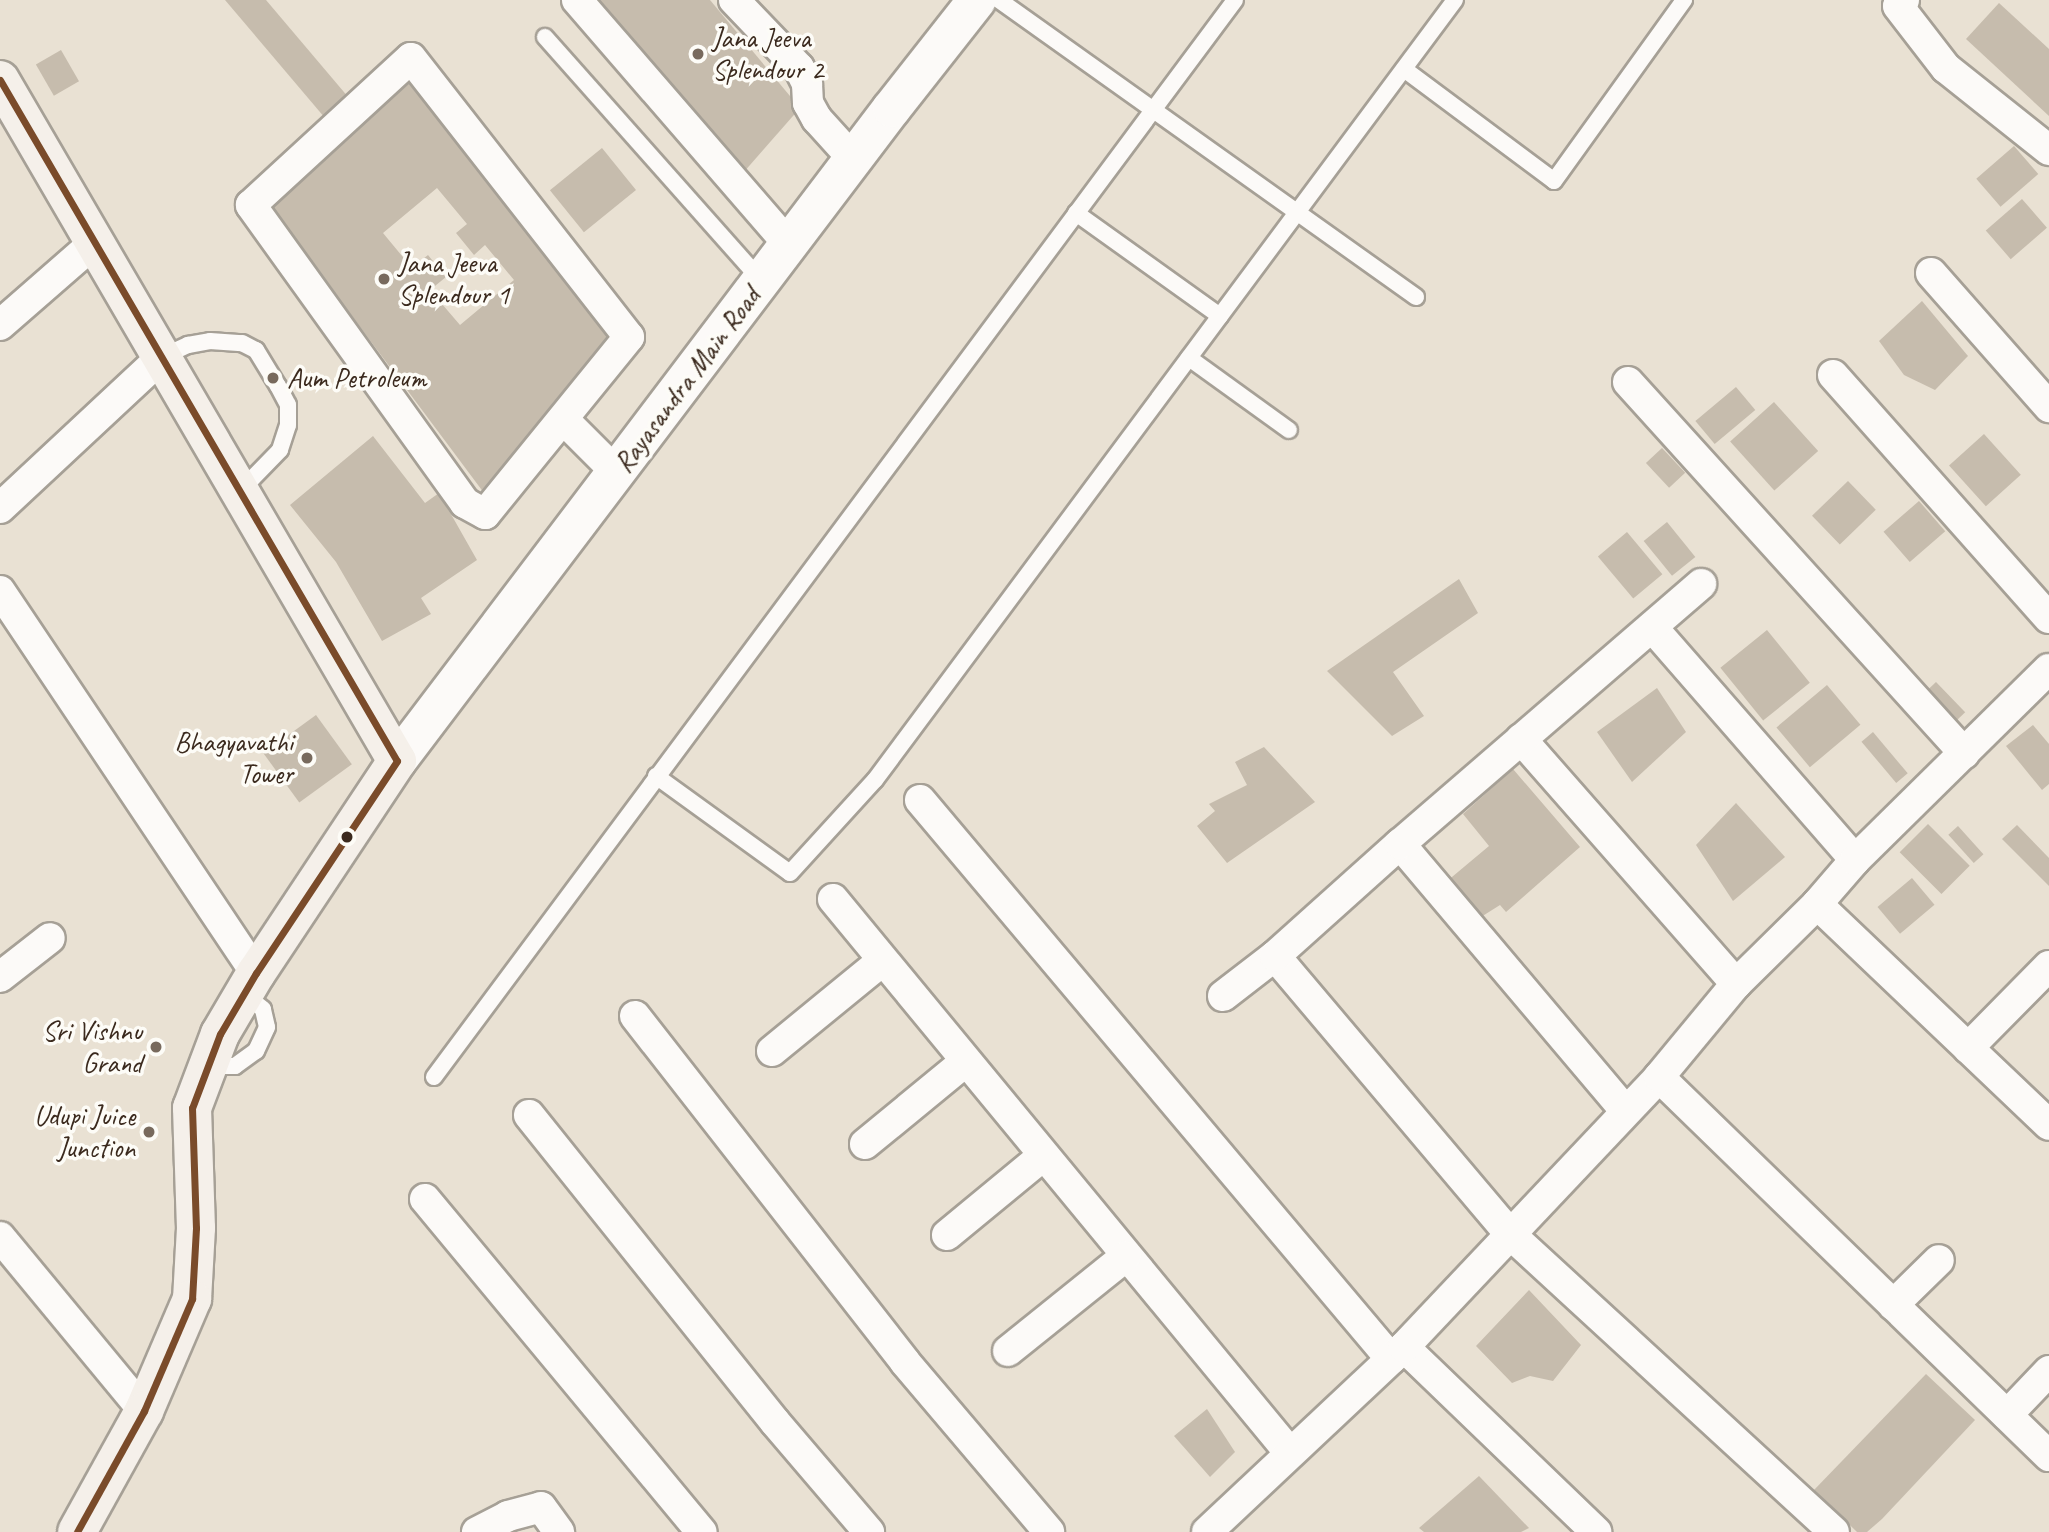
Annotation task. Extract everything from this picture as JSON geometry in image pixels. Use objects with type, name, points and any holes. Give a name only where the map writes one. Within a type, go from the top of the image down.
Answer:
[{"type":"main road","points":[[4,95],[95,242],[397,761],[220,1034],[192,1108],[196,1228],[192,1299],[144,1411],[77,1532]]},
{"type":"street","points":[[577,0],[789,245]]},
{"type":"street","points":[[734,0],[799,68],[807,84],[808,103],[817,119],[854,160]]},
{"type":"street","name":"Rayasandra Main Road","points":[[397,761],[977,0]]},
{"type":"street","points":[[1903,0],[1898,6],[1946,68],[2049,150]]},
{"type":"street","points":[[411,58],[629,337],[563,419],[485,514],[473,509],[465,503],[251,205],[411,58]]},
{"type":"street","points":[[0,325],[95,242]]},
{"type":"street","points":[[1931,273],[2049,407]]},
{"type":"street","points":[[0,508],[162,358]]},
{"type":"street","points":[[1833,374],[2049,618]]},
{"type":"street","points":[[1628,382],[1964,753]]},
{"type":"street","points":[[563,419],[617,473]]},
{"type":"street","points":[[1223,996],[1275,956],[1400,844],[1702,584]]},
{"type":"street","points":[[0,591],[250,984]]},
{"type":"street","points":[[1652,627],[1855,860]]},
{"type":"street","points":[[1207,1532],[1398,1353],[1659,1077],[1736,984],[1817,904],[1855,860],[2049,669]]},
{"type":"street","points":[[1521,739],[1736,984]]},
{"type":"street","points":[[920,800],[1398,1353],[1596,1532]]},
{"type":"street","points":[[1400,844],[1626,1111]]},
{"type":"street","points":[[832,899],[1290,1453]]},
{"type":"street","points":[[1817,904],[2049,1125]]},
{"type":"street","points":[[0,977],[50,938]]},
{"type":"street","points":[[1275,956],[1510,1234],[1834,1532]]},
{"type":"street","points":[[772,1051],[882,961]]},
{"type":"street","points":[[1968,1048],[2049,966]]},
{"type":"street","points":[[635,1016],[905,1362],[1049,1532]]},
{"type":"street","points":[[865,1144],[965,1062]]},
{"type":"street","points":[[1659,1077],[2049,1456]]},
{"type":"street","points":[[528,1115],[775,1422],[869,1532]]},
{"type":"street","points":[[947,1235],[1043,1156]]},
{"type":"street","points":[[425,1199],[701,1532]]},
{"type":"street","points":[[0,1237],[144,1411]]},
{"type":"street","points":[[1008,1350],[1126,1255]]},
{"type":"street","points":[[1893,1305],[1939,1260]]},
{"type":"street","points":[[2007,1415],[2049,1371]]},
{"type":"street","points":[[477,1532],[508,1516],[541,1507],[559,1532]]},
{"type":"lane","points":[[999,0],[1416,298]]},
{"type":"lane","points":[[434,1077],[1235,0]]},
{"type":"lane","points":[[656,776],[790,873],[874,780],[1455,0]]},
{"type":"lane","points":[[1404,69],[1554,180],[1685,0]]},
{"type":"lane","points":[[545,37],[762,281]]},
{"type":"lane","points":[[1076,213],[1220,316]]},
{"type":"lane","points":[[162,358],[188,345],[210,341],[242,344],[256,350],[278,386],[288,405],[288,425],[280,450],[240,491]]},
{"type":"lane","points":[[1189,358],[1289,430]]},
{"type":"building","points":[[225,0],[266,0],[349,98],[325,118]]},
{"type":"building","name":"Jana Jeeva Splendour 2","points":[[594,0],[710,0],[800,108],[743,173]]},
{"type":"building","points":[[1999,3],[2049,49],[2049,116],[1966,39]]},
{"type":"building","points":[[61,50],[79,81],[54,96],[36,64]]},
{"type":"building","name":"Jana Jeeva Splendour 1","points":[[411,68],[619,333],[484,493],[266,201]],"holes":[[[437,188],[467,224],[456,233],[474,255],[485,245],[514,280],[460,325],[430,290],[446,277],[428,255],[412,268],[383,233]]]},
{"type":"building","points":[[2014,146],[2038,174],[2001,207],[1976,179]]},
{"type":"building","points":[[602,148],[636,190],[584,232],[550,190]]},
{"type":"building","points":[[2022,199],[2047,228],[2011,259],[1986,230]]},
{"type":"building","points":[[1922,301],[1968,356],[1935,390],[1904,375],[1879,341]]},
{"type":"building","points":[[1736,387],[1755,410],[1715,444],[1695,421]]},
{"type":"building","points":[[1774,402],[1818,451],[1774,491],[1730,441]]},
{"type":"building","points":[[1984,434],[2021,475],[1986,506],[1949,465]]},
{"type":"building","points":[[373,436],[425,503],[439,493],[477,560],[421,598],[431,614],[382,641],[336,562],[290,505]]},
{"type":"building","points":[[1662,448],[1685,473],[1669,488],[1646,463]]},
{"type":"building","points":[[1848,481],[1876,510],[1840,545],[1812,516]]},
{"type":"building","points":[[1919,501],[1945,531],[1910,562],[1884,532]]},
{"type":"building","points":[[1667,522],[1695,557],[1672,576],[1644,541]]},
{"type":"building","points":[[1627,532],[1662,574],[1633,599],[1598,556]]},
{"type":"building","points":[[1459,579],[1478,613],[1393,672],[1424,716],[1392,736],[1327,671]]},
{"type":"building","points":[[1767,630],[1810,683],[1763,721],[1720,668]]},
{"type":"building","points":[[1936,682],[1965,712],[1954,723],[1924,693]]},
{"type":"building","points":[[1827,685],[1860,725],[1810,767],[1776,727]]},
{"type":"building","points":[[1657,688],[1686,732],[1632,782],[1597,732]]},
{"type":"building","name":"Bhagyavathi Tower","points":[[316,715],[352,764],[299,803],[263,753]]},
{"type":"building","points":[[2033,725],[2049,744],[2049,784],[2042,790],[2006,746]]},
{"type":"building","points":[[1873,732],[1908,773],[1896,783],[1862,742]]},
{"type":"building","points":[[1264,747],[1315,802],[1227,863],[1197,826],[1215,811],[1209,804],[1247,785],[1235,762]]},
{"type":"building","points":[[1513,769],[1580,847],[1506,912],[1500,905],[1481,917],[1446,882],[1489,846],[1463,814]]},
{"type":"building","points":[[1736,803],[1785,857],[1733,901],[1696,845]]},
{"type":"building","points":[[1928,824],[1970,866],[1941,894],[1900,852]]},
{"type":"building","points":[[2017,825],[2049,858],[2049,886],[2002,839]]},
{"type":"building","points":[[1958,826],[1983,854],[1974,863],[1948,835]]},
{"type":"building","points":[[1912,878],[1934,905],[1900,934],[1878,907]]},
{"type":"building","points":[[1529,1290],[1581,1345],[1553,1381],[1530,1376],[1512,1383],[1476,1346]]},
{"type":"building","points":[[1926,1374],[1975,1420],[1882,1519],[1867,1532],[1857,1532],[1814,1490]]},
{"type":"building","points":[[1207,1409],[1235,1452],[1210,1477],[1174,1436]]},
{"type":"building","points":[[1479,1476],[1529,1528],[1521,1532],[1424,1532],[1419,1528]]},
{"type":"transit line","points":[[0,80],[397,761],[256,973],[220,1034],[192,1108],[196,1228],[192,1299],[144,1411],[77,1532]]},
{"type":"place","name":"Jana Jeeva Splendour 2","points":[[698,54]]},
{"type":"place","name":"Jana Jeeva Splendour 1","points":[[384,279]]},
{"type":"place","name":"Aum Petroleum","points":[[273,378]]},
{"type":"place","name":"Bhagyavathi Tower","points":[[307,758]]},
{"type":"place","name":"Sri Vishnu Grand","points":[[156,1047]]},
{"type":"place","name":"Udupi Juice Junction","points":[[149,1132]]}]
